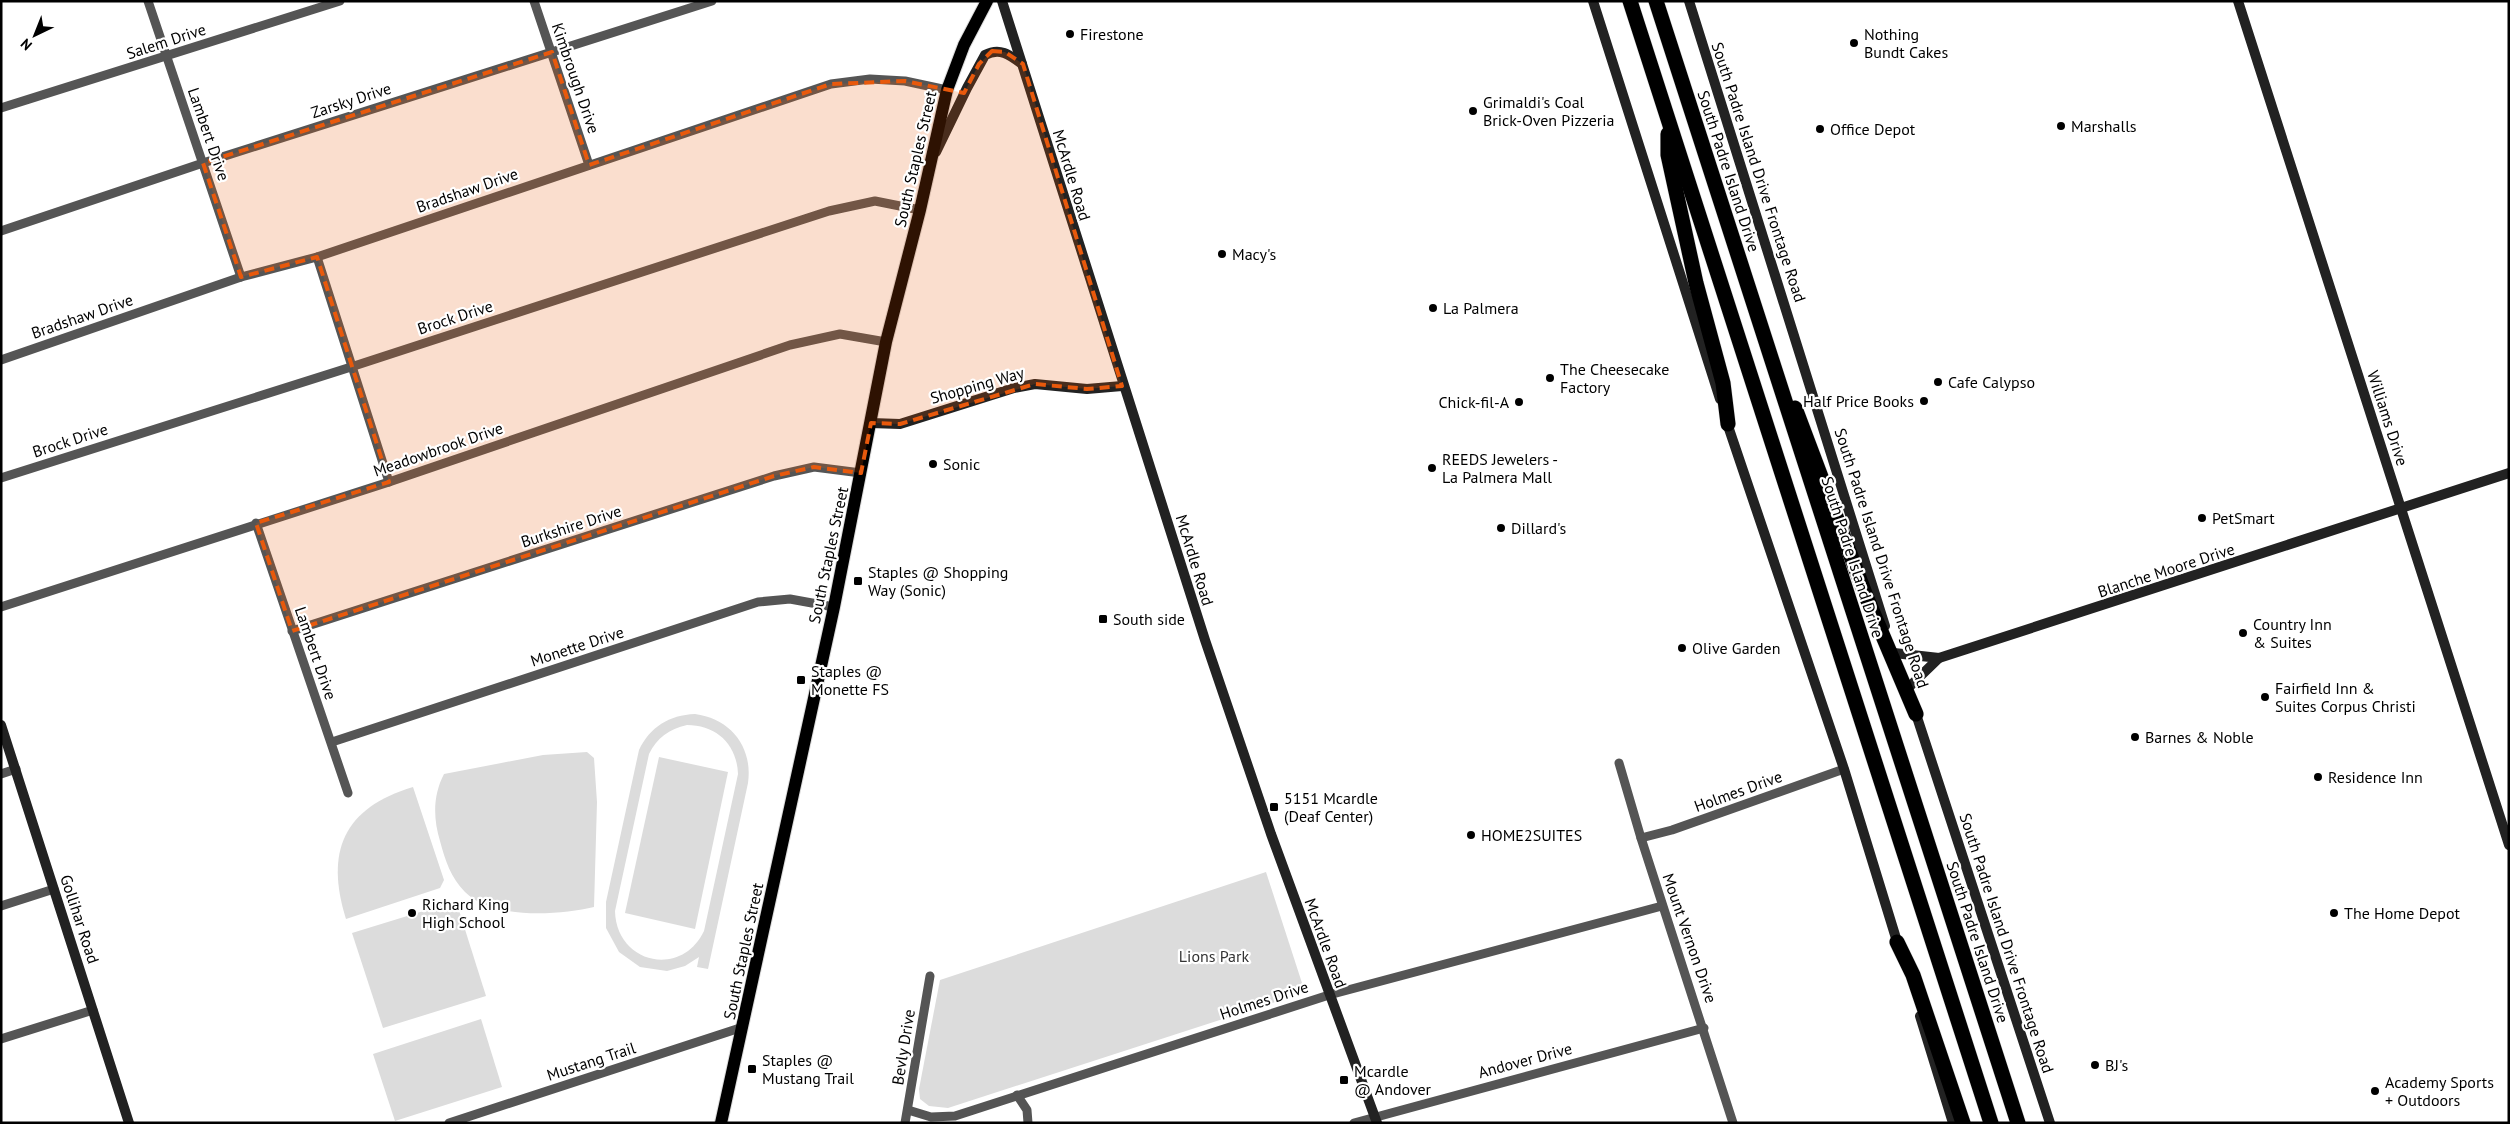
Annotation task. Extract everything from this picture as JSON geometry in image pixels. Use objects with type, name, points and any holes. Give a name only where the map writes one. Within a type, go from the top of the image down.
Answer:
[{"type":"highway","points":[[1630,1],[1991,1123]]},
{"type":"highway","name":"South Padre Island Drive","points":[[1656,1],[2018,1123]]},
{"type":"highway","points":[[1668,120],[1668,155],[1696,283],[1723,383],[1728,424]]},
{"type":"highway","points":[[1772,365],[1799,416],[1866,596],[1916,714]]},
{"type":"highway","points":[[1897,942],[1913,975],[1963,1123]]},
{"type":"main road","name":"South Staples Street","points":[[721,1123],[834,607],[886,342],[920,210],[947,90],[964,45],[987,1]]},
{"type":"main road","name":"McArdle Road","points":[[1002,1],[1122,386],[1212,661],[1329,995],[1376,1119]]},
{"type":"main road","points":[[1593,1],[1728,424],[1844,768],[1953,1123]]},
{"type":"main road","name":"South Padre Island Drive Frontage Road","points":[[1689,1],[1894,653],[1908,688],[2050,1123]]},
{"type":"main road","name":"Williams Drive","points":[[2238,1],[2509,845]]},
{"type":"main road","points":[[930,165],[967,88],[986,55],[992,51],[1005,52],[1023,64]]},
{"type":"main road","name":"Shopping Way","points":[[871,423],[900,424],[1014,388],[1034,384],[1087,389],[1122,386]]},
{"type":"main road","name":"Blanche Moore Drive","points":[[1894,653],[1939,658],[2509,473]]},
{"type":"main road","name":"Blanche Moore Drive","points":[[1908,688],[1939,658]]},
{"type":"main road","name":"Gollihar Road","points":[[1,725],[129,1123]]},
{"type":"street","name":"Lambert Drive","points":[[148,1],[240,277]]},
{"type":"street","name":"Salem Drive","points":[[1,108],[340,1]]},
{"type":"street","name":"Kimbrough Drive","points":[[534,1],[589,165]]},
{"type":"street","name":"Zarsky Drive","points":[[1,231],[203,163],[712,1]]},
{"type":"street","name":"Bradshaw Drive","points":[[1,360],[240,277],[317,257],[831,84],[870,80],[905,80],[947,90]]},
{"type":"street","name":"Brock Drive","points":[[1,478],[351,367],[829,211],[875,201],[920,210]]},
{"type":"street","points":[[317,257],[389,482]]},
{"type":"street","name":"Meadowbrook Drive","points":[[1,607],[256,523],[389,482],[790,345],[840,334],[886,342]]},
{"type":"street","name":"Burkshire Drive","points":[[292,631],[774,476],[814,468],[861,473]]},
{"type":"street","name":"Lambert Drive","points":[[256,523],[348,793]]},
{"type":"street","name":"Monette Drive","points":[[332,742],[758,602],[790,598],[834,607]]},
{"type":"street","name":"Mount Vernon Drive","points":[[1619,763],[1640,838],[1704,1028],[1733,1123]]},
{"type":"street","name":"Holmes Drive","points":[[1640,838],[1672,830],[1844,768]]},
{"type":"street","points":[[1,774],[16,770]]},
{"type":"street","points":[[1,906],[54,889]]},
{"type":"street","name":"Holmes Drive","points":[[908,1110],[931,1117],[955,1116],[1329,995],[1662,906]]},
{"type":"street","name":"Bevly Drive","points":[[905,1123],[930,976]]},
{"type":"street","points":[[1,1039],[93,1010]]},
{"type":"street","name":"Mustang Trail","points":[[449,1123],[743,1027]]},
{"type":"street","name":"Andover Drive","points":[[1354,1123],[1376,1119],[1704,1028]]},
{"type":"street","points":[[1017,1095],[1027,1110],[1028,1123]]},
{"type":"highlighted area","points":[[992,51],[1005,52],[1023,64],[1122,386],[1087,389],[1035,384],[900,424],[871,423],[861,473],[814,467],[774,476],[292,631],[256,523],[389,482],[317,257],[241,277],[203,163],[552,52],[589,165],[831,84],[905,81],[964,93],[979,64]]},
{"type":"green space","points":[[695,714],[708,717],[729,729],[743,747],[749,770],[748,783],[708,969],[697,967],[699,957],[685,966],[667,971],[640,967],[619,952],[606,928],[606,902],[639,750],[643,742],[661,724],[686,715]],"holes":[[[687,725],[707,728],[716,733],[729,745],[737,763],[738,774],[704,931],[694,946],[681,955],[666,959],[651,959],[638,953],[626,943],[618,929],[615,911],[649,754],[656,743],[669,732]]]},
{"type":"green space","points":[[587,752],[594,758],[597,802],[594,907],[545,913],[509,911],[477,901],[465,892],[449,868],[436,824],[436,798],[444,774],[543,755]]},
{"type":"green space","points":[[659,757],[728,772],[695,929],[625,913]]},
{"type":"green space","points":[[413,787],[444,880],[440,888],[346,919],[340,895],[338,873],[340,853],[345,836],[356,820],[370,807],[389,796]]},
{"type":"green space","name":"Lions Park","points":[[1266,872],[1302,983],[1294,996],[948,1108],[929,1106],[920,1099],[919,1089],[940,980]]},
{"type":"green space","points":[[456,901],[486,996],[383,1028],[352,933]]},
{"type":"green space","points":[[481,1019],[502,1087],[395,1121],[373,1054]]},
{"type":"place","name":"Firestone","points":[[1070,34]]},
{"type":"place","name":"Nothing Bundt Cakes","points":[[1854,43]]},
{"type":"place","name":"Grimaldi's Coal Brick-Oven Pizzeria","points":[[1473,111]]},
{"type":"place","name":"Marshalls","points":[[2061,126]]},
{"type":"place","name":"Office Depot","points":[[1820,129]]},
{"type":"place","name":"Macy's","points":[[1222,254]]},
{"type":"place","name":"La Palmera","points":[[1433,308]]},
{"type":"place","name":"The Cheesecake Factory","points":[[1550,378]]},
{"type":"place","name":"Cafe Calypso","points":[[1938,382]]},
{"type":"place","name":"Half Price Books","points":[[1924,401]]},
{"type":"place","name":"Chick-fil-A","points":[[1519,402]]},
{"type":"place","name":"Sonic","points":[[933,464]]},
{"type":"place","name":"REEDS Jewelers - La Palmera Mall","points":[[1432,468]]},
{"type":"place","name":"PetSmart","points":[[2202,518]]},
{"type":"place","name":"Dillard's","points":[[1501,528]]},
{"type":"place","name":"Staples @ Shopping Way (Sonic)","points":[[858,581]]},
{"type":"place","name":"South side","points":[[1103,619]]},
{"type":"place","name":"Country Inn & Suites","points":[[2243,633]]},
{"type":"place","name":"Olive Garden","points":[[1682,648]]},
{"type":"place","name":"Staples @ Monette FS","points":[[801,680]]},
{"type":"place","name":"Fairfield Inn & Suites Corpus Christi","points":[[2265,697]]},
{"type":"place","name":"Barnes & Noble","points":[[2135,737]]},
{"type":"place","name":"Residence Inn","points":[[2318,777]]},
{"type":"place","name":"5151 Mcardle (Deaf Center)","points":[[1274,807]]},
{"type":"place","name":"HOME2SUITES","points":[[1471,835]]},
{"type":"place","name":"Richard King High School","points":[[412,913]]},
{"type":"place","name":"The Home Depot","points":[[2334,913]]},
{"type":"place","name":"BJ's","points":[[2095,1065]]},
{"type":"place","name":"Staples @ Mustang Trail","points":[[752,1069]]},
{"type":"place","name":"Mcardle @ Andover","points":[[1344,1080]]},
{"type":"place","name":"Academy Sports + Outdoors","points":[[2375,1091]]}]
